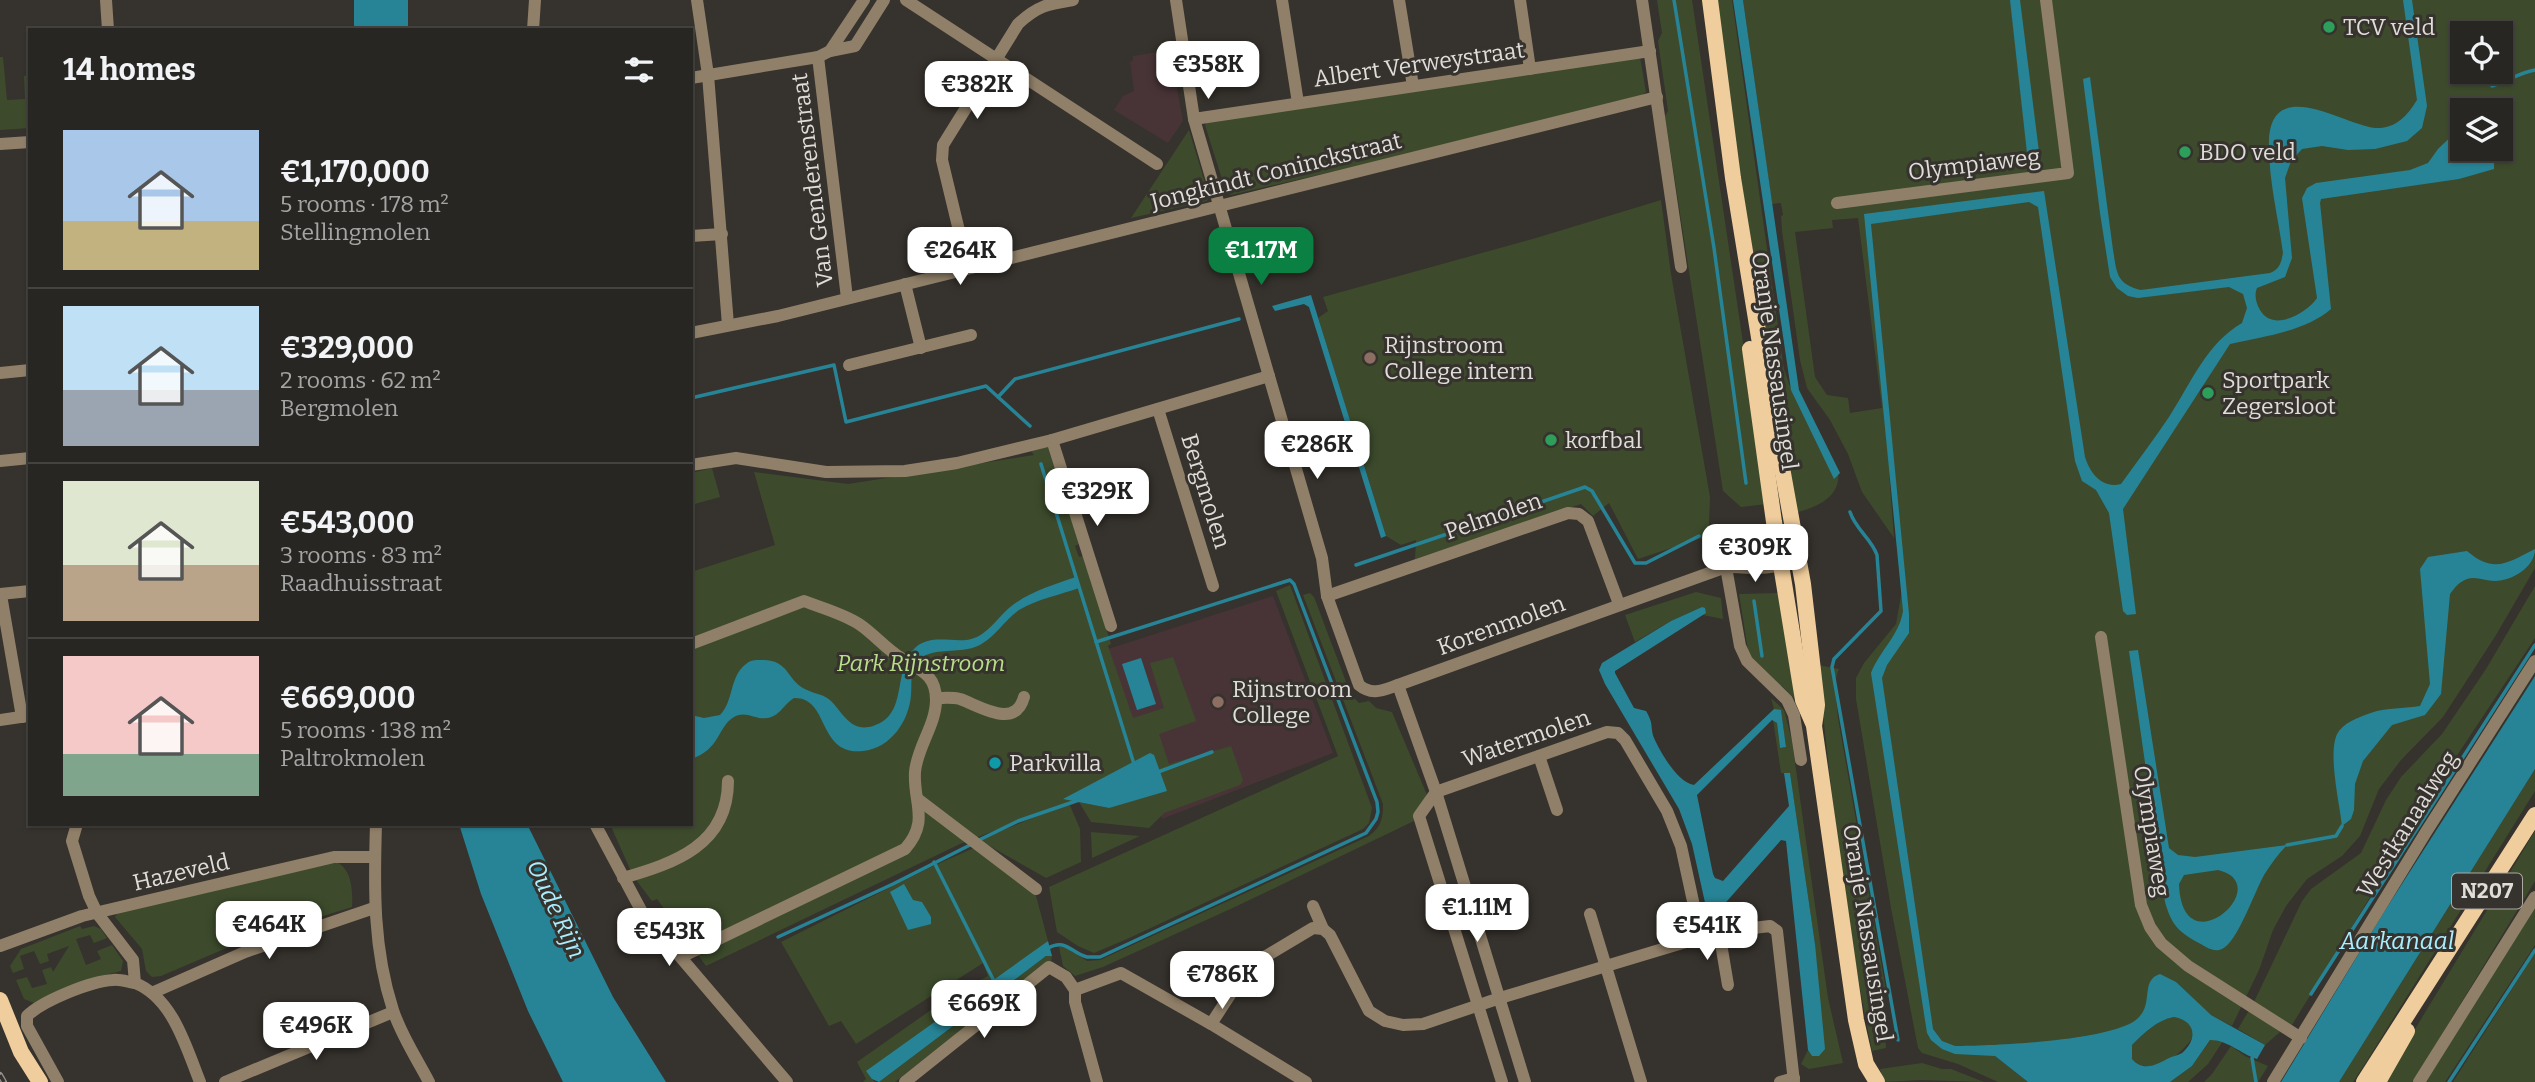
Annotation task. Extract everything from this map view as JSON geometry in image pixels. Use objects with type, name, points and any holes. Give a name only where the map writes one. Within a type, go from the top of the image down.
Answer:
[{"type":"main road","name":"Oranje Nassausingel","points":[[1700,0],[1778,548],[1803,700],[1814,726],[1856,1020],[1864,1059],[1863,1082]]},
{"type":"main road","name":"Oranje Nassausingel","points":[[1710,0],[1733,178],[1797,551],[1817,705],[1814,726]]},
{"type":"main road","name":"N207","points":[[2364,1082],[2535,815]]},
{"type":"main road","name":"N207","points":[[2378,1082],[2440,967]]},
{"type":"main road","points":[[0,1000],[21,1052],[40,1082]]},
{"type":"main road","points":[[0,1025],[8,1039],[21,1052]]},
{"type":"main road","name":"Oranje Nassausingel","points":[[1864,1059],[1877,1082]]},
{"type":"street","points":[[106,0],[108,28]]},
{"type":"street","points":[[533,28],[535,0]]},
{"type":"street","points":[[697,0],[708,75],[728,325]]},
{"type":"street","points":[[824,54],[864,0]]},
{"type":"street","points":[[693,78],[855,46],[884,0]]},
{"type":"street","points":[[906,0],[1157,164]]},
{"type":"street","points":[[968,268],[942,160],[943,145],[1018,24],[1032,11],[1046,4],[1073,0]]},
{"type":"street","name":"Korenmolen","points":[[1176,0],[1194,119],[1322,558],[1327,596],[1359,685],[1365,690],[1376,692],[1398,685],[1726,568],[1757,551],[1778,548],[1797,551]]},
{"type":"street","points":[[1282,0],[1298,103]]},
{"type":"street","points":[[1399,0],[1413,86]]},
{"type":"street","points":[[1520,0],[1530,69]]},
{"type":"street","points":[[1643,0],[1681,267]]},
{"type":"street","name":"Olympiaweg","points":[[1837,203],[2068,173],[2046,0]]},
{"type":"street","name":"Albert Verweystraat","points":[[1194,119],[1650,51]]},
{"type":"street","name":"Van Genderenstraat","points":[[824,54],[847,299]]},
{"type":"street","name":"Jongkindt Coninckstraat","points":[[693,333],[778,316],[1657,97]]},
{"type":"street","points":[[0,144],[28,142]]},
{"type":"street","points":[[693,236],[722,234]]},
{"type":"street","points":[[905,284],[921,348]]},
{"type":"street","points":[[849,365],[971,335]]},
{"type":"street","points":[[0,373],[28,370]]},
{"type":"street","name":"Bergmolen","points":[[693,465],[736,458],[826,472],[905,471],[957,463],[1052,440],[1269,376]]},
{"type":"street","name":"Bergmolen","points":[[1158,409],[1213,586]]},
{"type":"street","points":[[1052,440],[1111,626]]},
{"type":"street","points":[[0,461],[28,458]]},
{"type":"street","name":"Pelmolen","points":[[1327,596],[1569,513],[1579,514],[1588,521],[1619,604]]},
{"type":"street","points":[[1781,565],[1797,551]]},
{"type":"street","name":"Korenmolen","points":[[1726,568],[1781,565]]},
{"type":"street","points":[[1726,568],[1740,646],[1747,661],[1787,700],[1794,715],[1801,760]]},
{"type":"street","points":[[0,720],[26,716],[1,595],[28,591]]},
{"type":"street","points":[[681,957],[905,849],[913,839],[920,820],[915,785],[916,765],[936,709],[937,698],[934,681],[921,668],[900,658],[858,623],[804,601],[693,642]]},
{"type":"street","name":"Olympiaweg","points":[[2101,637],[2141,905],[2150,927],[2161,943],[2188,966],[2301,1038]]},
{"type":"street","name":"Westkanaalweg","points":[[2273,1082],[2426,832],[2535,662]]},
{"type":"street","points":[[1398,685],[1436,792],[1525,1082]]},
{"type":"street","points":[[937,698],[956,698],[1002,716],[1014,712],[1022,705],[1024,697]]},
{"type":"street","name":"Watermolen","points":[[1436,792],[1606,732],[1618,733],[1625,740],[1667,811],[1676,834],[1701,938]]},
{"type":"street","points":[[1539,757],[1557,810]]},
{"type":"street","points":[[623,878],[668,864],[688,854],[703,842],[720,820],[729,794],[728,781]]},
{"type":"street","points":[[1436,792],[1419,816],[1502,1082]]},
{"type":"street","points":[[919,800],[1036,889]]},
{"type":"street","points":[[76,826],[72,841],[89,896],[97,913],[133,960],[136,969],[135,983]]},
{"type":"street","points":[[376,826],[374,908],[378,947],[393,1012],[429,1082]]},
{"type":"street","points":[[596,826],[642,912],[788,1082]]},
{"type":"street","name":"Hazeveld","points":[[0,946],[97,913],[334,858],[375,857]]},
{"type":"street","points":[[2420,1082],[2535,897]]},
{"type":"street","points":[[1312,906],[1323,929],[1330,935],[1364,1005],[1385,1021],[1403,1025],[1423,1024],[1719,932],[1770,926],[1777,931],[1794,1080],[1780,1082]]},
{"type":"street","points":[[154,992],[245,952],[374,908]]},
{"type":"street","points":[[1590,914],[1640,1082]]},
{"type":"street","points":[[1210,1024],[1241,978],[1258,961],[1313,928],[1323,929]]},
{"type":"street","points":[[1719,932],[1728,985]]},
{"type":"street","points":[[905,1082],[1049,967],[1066,977],[1075,990],[1075,1002],[1097,1082]]},
{"type":"street","points":[[1075,990],[1121,973],[1210,1024],[1285,1077],[1306,1082]]},
{"type":"street","points":[[58,1082],[27,1026],[27,1016],[35,1008],[96,983],[115,979],[135,983],[154,992],[172,1016],[200,1082]]},
{"type":"street","points":[[225,1082],[393,1012]]},
{"type":"shaded area","points":[[1170,50],[1183,121],[1168,143],[1114,110],[1123,96],[1134,91],[1130,62],[1133,61],[1133,56]]},
{"type":"shaded area","name":"Rijnstroom College","points":[[1273,596],[1333,753],[1162,819],[1105,650]]},
{"type":"green space","points":[[1657,0],[1692,0],[1767,504],[1741,507],[1723,491],[1665,116],[1668,111],[1658,41],[1662,33]]},
{"type":"green space","points":[[1716,0],[1732,0],[1784,369],[1789,384],[1838,471],[1838,481],[1831,496],[1816,506],[1790,514],[1751,258]]},
{"type":"green space","name":"Sportpark Zegersloot","points":[[1743,0],[2535,0],[2535,568],[2443,717],[2401,760],[2379,789],[2360,836],[2342,856],[2307,879],[2286,906],[2232,1026],[2211,1015],[2194,1001],[2128,1036],[1995,1056],[2028,1082],[1998,1082],[1958,1064],[1922,1053],[1918,1048],[1856,699],[1856,678],[1864,663],[1896,624],[1904,579],[1889,472],[1894,538],[1862,492],[1848,454],[1830,420],[1807,388],[1800,360],[1782,231],[1781,203],[1772,204]],"holes":[[[1858,218],[1882,408],[1850,413],[1848,398],[1827,395],[1815,377],[1795,232],[1833,228],[1832,220]]]},
{"type":"green space","points":[[0,57],[3,57],[7,100],[25,99],[24,76],[28,75],[28,128],[0,130]]},
{"type":"green space","points":[[1640,57],[1646,92],[1642,95],[1440,147],[1231,195],[1226,192],[1205,125],[1207,121]]},
{"type":"green space","points":[[1189,130],[1209,196],[1207,201],[1131,218]]},
{"type":"green space","points":[[1661,200],[1671,274],[1710,497],[1709,525],[1702,538],[1638,559],[1609,503],[1593,516],[1581,504],[1415,559],[1416,540],[1401,545],[1386,536],[1318,318],[1328,311],[1323,297]]},
{"type":"green space","name":"Park Rijnstroom","points":[[1048,447],[1079,544],[1075,546],[1079,557],[1083,556],[1111,644],[1108,646],[1133,718],[1164,708],[1150,663],[1173,657],[1196,721],[1159,734],[1169,764],[1231,746],[1243,780],[1240,785],[1164,813],[1149,828],[1091,822],[1079,802],[1109,808],[1151,770],[960,844],[706,966],[657,899],[652,901],[633,876],[611,826],[693,826],[693,571],[775,545],[754,472],[848,484],[1034,455],[1031,451]]},
{"type":"green space","points":[[712,468],[720,497],[693,504],[693,473]]},
{"type":"green space","points":[[1290,585],[1372,808],[1369,823],[1363,829],[1094,953],[1078,946],[1057,932],[1049,887],[1338,756],[1276,591]]},
{"type":"green space","points":[[2535,586],[2535,638],[2450,766],[2292,1025],[2254,1002],[2302,901],[2311,889],[2361,853],[2386,800],[2401,777],[2442,734],[2486,669]]},
{"type":"green space","points":[[1696,592],[1721,598],[1723,619],[1703,615],[1706,613],[1702,607],[1635,642],[1625,615]]},
{"type":"green space","points":[[1310,593],[1314,597],[1351,695],[1359,703],[1369,701],[1376,708],[1392,712],[1427,795],[1416,820],[1237,906],[1103,967],[1075,976],[1063,966],[1059,947],[1065,947],[1087,961],[1100,960],[1369,836],[1379,826],[1383,804],[1303,595]]},
{"type":"green space","points":[[1783,593],[1797,701],[1782,686],[1750,663],[1739,594]]},
{"type":"green space","points":[[1818,665],[1839,669],[1835,687],[1838,718],[1886,990],[1881,989],[1886,1048],[1872,1051],[1840,859]]},
{"type":"green space","points":[[1771,698],[1784,710],[1792,741],[1828,998],[1843,1063],[1809,1069],[1801,1064],[1808,1050],[1812,1056],[1815,944],[1790,774],[1781,773],[1773,720],[1777,723],[1780,748],[1786,747],[1781,711],[1774,709]]},
{"type":"green space","points":[[2535,769],[2535,791],[2368,1059],[2353,1082],[2339,1082]]},
{"type":"green space","points":[[1069,803],[1080,829],[1081,862],[1046,878],[979,840]]},
{"type":"green space","points":[[2535,831],[2535,881],[2413,1082],[2383,1082]]},
{"type":"green space","points":[[1091,832],[1140,836],[1092,858]]},
{"type":"green space","points":[[976,847],[1035,892],[1048,941],[872,1079],[875,1082],[863,1082],[866,1079],[857,1062],[955,993],[988,976],[983,963],[856,1044],[841,1021],[829,1026],[781,942]]},
{"type":"green space","points":[[336,862],[348,875],[352,888],[352,907],[243,941],[161,976],[152,977],[146,971],[142,949],[115,917],[118,912]]},
{"type":"green space","points":[[2535,902],[2535,945],[2445,1082],[2425,1082]]},
{"type":"green space","points":[[80,926],[82,929],[94,926],[101,929],[107,938],[94,943],[90,935],[76,939],[86,965],[101,959],[97,951],[112,945],[123,961],[121,971],[97,977],[34,1003],[24,999],[16,980],[27,977],[32,988],[47,984],[42,970],[51,967],[53,972],[69,946],[47,954],[49,961],[40,964],[34,951],[20,956],[24,969],[13,973],[10,966],[21,949]]},
{"type":"green space","points":[[2535,953],[2535,1082],[2453,1082]]},
{"type":"green space","points":[[1046,956],[1052,956],[1051,962],[895,1082],[879,1082]]},
{"type":"green space","points":[[2248,1012],[2253,1012],[2280,1032],[2265,1045],[2238,1029]]},
{"type":"green space","points":[[2174,1017],[2187,1022],[2194,1034],[2183,1049],[2157,1065],[2139,1064],[2132,1059],[2132,1045],[2156,1024]]},
{"type":"green space","points":[[2211,1039],[2223,1041],[2208,1064],[2188,1082],[2170,1082],[2192,1066]]},
{"type":"green space","points":[[2231,1046],[2245,1056],[2268,1066],[2258,1082],[2204,1082],[2212,1074]]},
{"type":"green space","points":[[1922,1063],[1951,1069],[1984,1082],[1883,1082],[1880,1069]]},
{"type":"water","points":[[354,0],[408,0],[408,28],[354,28]]},
{"type":"water","points":[[1733,0],[1743,0],[1799,390],[1840,473],[1834,479],[1791,390]]},
{"type":"water","points":[[2010,0],[2020,0],[2040,160],[2028,162]]},
{"type":"water","points":[[2403,0],[2412,0],[2427,106],[2422,128],[2407,141],[2375,149],[2348,150],[2322,146],[2302,149],[2291,161],[2285,178],[2292,258],[2285,277],[2257,288],[2256,299],[2260,310],[2266,317],[2281,320],[2298,314],[2317,298],[2302,198],[2307,188],[2316,183],[2410,170],[2428,163],[2450,138],[2450,161],[2494,161],[2494,169],[2459,179],[2321,199],[2331,309],[2296,328],[2230,344],[2123,509],[2136,614],[2127,615],[2123,611],[2109,513],[2096,490],[2082,481],[2075,461],[2038,207],[2029,202],[1871,224],[1909,614],[1909,633],[1887,665],[1882,678],[1933,1029],[1942,1041],[1955,1046],[2020,1043],[2097,1034],[2133,1022],[2140,1016],[2150,982],[2160,974],[2176,982],[2211,1015],[2265,1045],[2257,1059],[2223,1042],[2210,1040],[2192,1066],[2170,1082],[2028,1082],[1995,1056],[1955,1054],[1942,1049],[1927,1033],[1871,673],[1898,628],[1903,611],[1864,214],[2044,191],[2085,457],[2090,469],[2103,482],[2121,484],[2169,417],[2209,353],[2230,331],[2242,323],[2247,308],[2243,294],[2229,287],[2138,298],[2128,296],[2117,288],[2110,277],[2083,79],[2090,77],[2117,271],[2122,281],[2141,290],[2270,273],[2278,268],[2283,253],[2272,183],[2269,140],[2273,121],[2282,110],[2312,108],[2375,128],[2395,124],[2417,100]],"holes":[[[2174,1017],[2187,1022],[2192,1037],[2182,1053],[2149,1066],[2140,1065],[2132,1059],[2132,1045],[2156,1024]]]},
{"type":"water","points":[[1311,295],[1386,536],[1381,538],[1309,307],[1304,304],[1275,311],[1272,306]]},
{"type":"water","points":[[2535,549],[2531,562],[2515,576],[2495,581],[2467,579],[2457,585],[2450,594],[2441,694],[2425,715],[2392,725],[2363,761],[2355,784],[2354,810],[2351,819],[2342,826],[2334,763],[2335,739],[2339,731],[2351,721],[2377,711],[2420,706],[2430,684],[2420,569],[2428,557],[2467,551],[2485,562],[2501,564]]},
{"type":"water","points":[[1076,577],[1079,588],[1019,610],[982,644],[920,658],[912,671],[907,714],[897,732],[882,745],[863,751],[848,750],[838,745],[814,707],[805,700],[794,698],[771,717],[743,714],[734,717],[724,726],[708,750],[693,758],[693,715],[704,718],[720,715],[728,703],[737,675],[749,662],[761,660],[777,663],[800,686],[828,699],[853,724],[859,727],[873,726],[892,712],[908,656],[916,647],[930,640],[977,637],[1009,608],[1041,590]]},
{"type":"water","points":[[1702,607],[1706,613],[1615,673],[1634,708],[1646,711],[1654,738],[1670,766],[1688,783],[1694,785],[1774,709],[1781,710],[1786,747],[1780,748],[1777,723],[1772,720],[1697,795],[1713,874],[1715,878],[1723,881],[1789,806],[1784,773],[1790,773],[1815,944],[1825,1049],[1819,1056],[1812,1056],[1808,1050],[1786,841],[1781,840],[1720,909],[1711,910],[1706,907],[1692,844],[1679,809],[1599,670],[1602,663],[1671,621]]},
{"type":"water","points":[[2138,650],[2169,848],[2178,855],[2195,857],[2287,845],[2264,875],[2234,937],[2222,949],[2209,948],[2184,934],[2172,921],[2165,902],[2129,651]],"holes":[[[2218,870],[2234,878],[2238,890],[2233,903],[2222,914],[2208,921],[2195,920],[2184,909],[2179,884],[2184,875]]]},
{"type":"water","points":[[1141,658],[1156,704],[1137,710],[1122,664]]},
{"type":"water","name":"Aarkanaal","points":[[2535,676],[2535,769],[2339,1082],[2281,1082],[2384,912]]},
{"type":"water","points":[[1150,753],[1154,755],[1167,791],[1109,808],[1063,799]]},
{"type":"water","name":"Oude Rijn","points":[[460,826],[528,826],[613,997],[666,1082],[563,1082],[528,1011],[481,894]]},
{"type":"water","points":[[904,884],[913,900],[922,902],[931,917],[931,924],[908,930],[890,892]]},
{"type":"water","points":[[1048,941],[1052,956],[1046,956],[879,1082],[872,1079],[866,1071]]},
{"type":"waterway","points":[[1674,0],[1714,248],[1746,483]]},
{"type":"waterway","points":[[2492,86],[2535,70]]},
{"type":"waterway","points":[[693,398],[834,365],[846,422],[986,386],[998,397],[1015,379],[1239,319]]},
{"type":"waterway","points":[[998,397],[1030,426]]},
{"type":"waterway","points":[[1041,464],[1134,764]]},
{"type":"waterway","points":[[1356,565],[1585,487],[1592,491],[1635,563],[1646,563],[1699,536]]},
{"type":"waterway","points":[[1850,512],[1877,555],[1881,611],[1834,659],[1832,667],[1898,1040]]},
{"type":"waterway","points":[[1048,948],[1064,945],[1081,955],[1100,957],[1366,833],[1378,812],[1377,802],[1294,584],[1290,580],[1096,642]]},
{"type":"waterway","points":[[1754,601],[1762,656]]},
{"type":"waterway","points":[[2311,994],[2535,645]]},
{"type":"waterway","points":[[1158,772],[1212,752]]},
{"type":"waterway","points":[[979,840],[1018,821],[1079,800]]},
{"type":"waterway","points":[[2287,845],[2336,836],[2342,826]]},
{"type":"waterway","points":[[778,937],[972,844]]},
{"type":"waterway","points":[[934,862],[996,985]]},
{"type":"waterway","points":[[2449,1082],[2535,950]]},
{"type":"waterway","points":[[2252,1058],[2256,1082]]},
{"type":"railway","points":[[0,1075],[4,1082]]},
{"type":"place","name":"TCV veld","points":[[2329,27]]},
{"type":"place","name":"BDO veld","points":[[2185,152]]},
{"type":"place","name":"Rijnstroom College intern","points":[[1370,358]]},
{"type":"place","name":"Sportpark Zegersloot","points":[[2208,393]]},
{"type":"place","name":"korfbal","points":[[1551,440]]},
{"type":"place","name":"Rijnstroom College","points":[[1218,702]]},
{"type":"place","name":"Parkvilla","points":[[995,763]]}]
